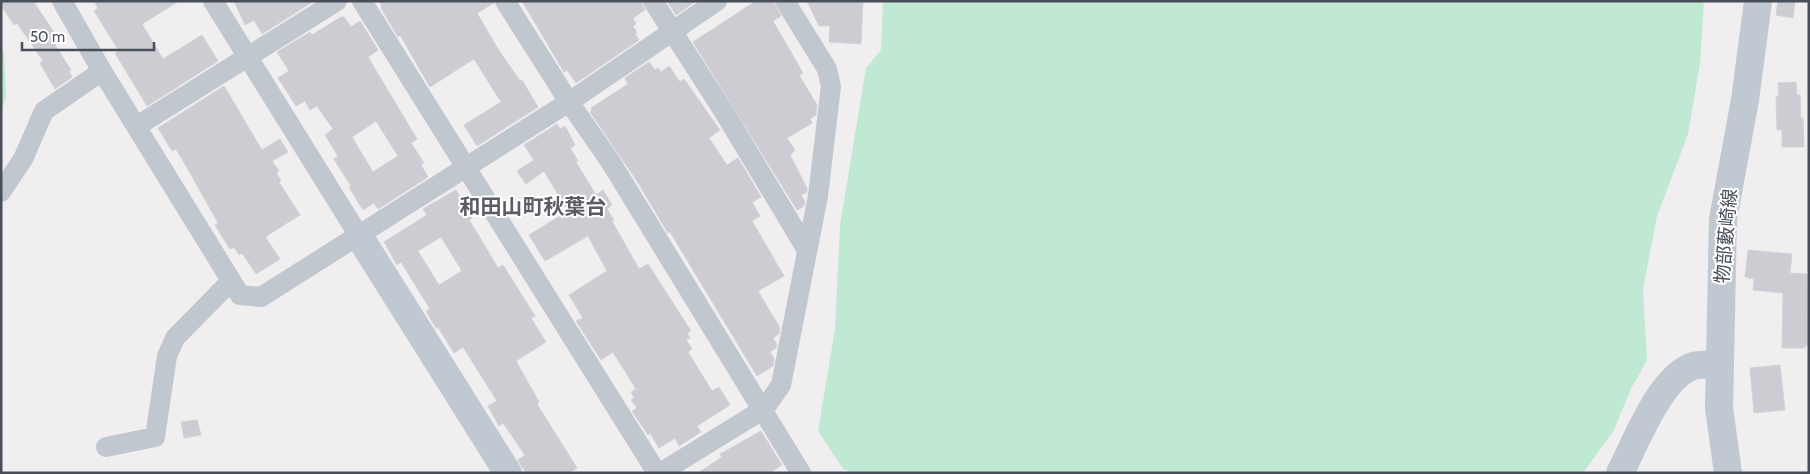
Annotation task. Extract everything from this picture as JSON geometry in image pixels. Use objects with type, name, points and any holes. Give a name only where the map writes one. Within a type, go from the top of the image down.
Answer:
[{"type":"main road","name":"物部藪崎線","points":[[1728,473],[1719,408],[1723,219],[1745,100],[1758,1]]},
{"type":"main road","points":[[359,236],[508,473]]},
{"type":"main road","points":[[1620,473],[1654,407],[1672,380],[1692,366],[1719,364]]},
{"type":"street","points":[[62,1],[102,71],[231,281],[240,294],[261,297],[569,102],[717,1]]},
{"type":"street","points":[[213,1],[359,236]]},
{"type":"street","points":[[137,126],[337,1]]},
{"type":"street","points":[[362,1],[658,473],[764,409],[781,385],[818,196],[831,86],[827,69],[785,1]]},
{"type":"street","points":[[506,1],[569,102],[610,161],[764,409],[801,473]]},
{"type":"street","points":[[653,1],[673,30],[807,250]]},
{"type":"street","points":[[1,192],[23,159],[44,111],[102,71]]},
{"type":"street","points":[[106,447],[155,437],[167,356],[175,338],[231,281]]},
{"type":"green space","points":[[883,1],[1704,1],[1700,63],[1688,134],[1657,216],[1643,289],[1647,360],[1631,389],[1613,432],[1583,473],[854,473],[843,469],[818,431],[835,329],[840,225],[866,68],[881,50]]},
{"type":"green space","points":[[1,50],[4,52],[6,97],[1,112]]},
{"type":"building","points":[[1,1],[33,1],[60,41],[55,45],[71,70],[69,71],[72,77],[55,89],[40,63],[43,61],[17,23],[14,25],[1,5]]},
{"type":"building","points":[[94,1],[179,1],[142,24],[163,59],[202,35],[218,61],[147,106],[115,53],[119,51],[94,11],[98,8]]},
{"type":"building","points":[[234,1],[314,1],[262,34],[254,20],[245,25]]},
{"type":"building","points":[[379,1],[493,1],[494,3],[477,13],[498,49],[520,81],[522,80],[538,107],[477,146],[464,125],[501,102],[474,59],[430,87],[400,35],[398,37]]},
{"type":"building","points":[[522,1],[641,1],[645,10],[633,18],[636,24],[633,26],[637,33],[635,34],[639,40],[576,83],[567,70],[564,72]]},
{"type":"building","points":[[667,1],[696,1],[676,15]]},
{"type":"building","points":[[756,1],[773,1],[781,16],[773,21],[803,73],[799,75],[817,105],[816,115],[810,119],[812,123],[787,138],[795,150],[790,155],[807,188],[807,192],[801,195],[805,202],[804,206],[797,210],[693,42]]},
{"type":"building","points":[[807,1],[863,1],[861,44],[829,42],[830,26],[819,26]]},
{"type":"building","points":[[1778,1],[1795,1],[1793,18],[1776,15]]},
{"type":"building","points":[[341,17],[344,17],[351,27],[360,21],[378,50],[368,57],[417,139],[411,143],[424,163],[421,165],[428,177],[378,209],[374,203],[363,210],[349,187],[351,186],[334,159],[338,156],[325,135],[333,129],[317,106],[310,110],[305,101],[296,106],[278,78],[289,71],[277,52],[310,32],[312,35]],"holes":[[[376,121],[398,156],[373,172],[352,137]]]},
{"type":"building","points":[[649,62],[655,70],[658,68],[661,72],[669,66],[680,82],[684,79],[720,130],[709,138],[727,165],[738,158],[761,197],[752,202],[760,216],[752,221],[784,276],[758,291],[780,328],[779,334],[773,338],[777,345],[776,348],[770,352],[774,358],[773,366],[757,376],[670,232],[668,233],[637,181],[590,112],[591,108],[628,84],[625,78]]},
{"type":"building","points":[[1796,82],[1797,95],[1800,95],[1801,118],[1803,118],[1804,147],[1782,147],[1782,130],[1777,130],[1776,96],[1779,96],[1778,83]]},
{"type":"building","points":[[224,86],[262,150],[280,139],[288,152],[272,161],[279,171],[276,173],[281,180],[279,182],[300,215],[268,235],[266,238],[280,259],[256,274],[242,253],[239,255],[234,247],[230,249],[215,225],[218,223],[176,149],[172,151],[158,128]]},
{"type":"building","points":[[557,124],[560,129],[565,126],[575,145],[570,148],[578,161],[576,162],[596,195],[603,190],[612,205],[607,209],[614,220],[612,221],[639,269],[648,264],[691,331],[687,333],[690,338],[686,340],[692,349],[688,352],[712,391],[719,387],[730,405],[697,426],[701,432],[679,446],[675,438],[659,448],[650,433],[648,435],[632,411],[637,408],[631,400],[634,398],[631,392],[636,389],[613,352],[601,360],[576,321],[583,318],[569,295],[607,271],[588,236],[545,261],[529,235],[568,211],[544,171],[526,184],[517,171],[534,160],[524,145]]},
{"type":"building","points":[[456,190],[472,218],[469,220],[498,268],[503,265],[535,316],[531,318],[546,342],[516,361],[539,402],[537,404],[577,468],[569,473],[526,473],[518,460],[525,455],[503,423],[499,426],[488,406],[497,401],[463,347],[454,353],[438,327],[436,328],[426,311],[430,309],[401,262],[397,265],[384,242],[427,215],[423,209]],"holes":[[[441,237],[462,271],[439,285],[418,251]]]},
{"type":"building","points":[[1748,250],[1792,254],[1790,273],[1807,274],[1809,345],[1805,346],[1805,348],[1782,348],[1783,293],[1753,290],[1754,279],[1745,277]]},
{"type":"building","points":[[1780,365],[1785,410],[1754,413],[1750,368]]},
{"type":"building","points":[[197,420],[201,435],[184,438],[181,422]]},
{"type":"building","points":[[761,431],[782,465],[769,473],[698,473],[722,457],[720,454]]},
{"type":"district","name":"和田山町秋葉台","points":[[533,206]]}]
